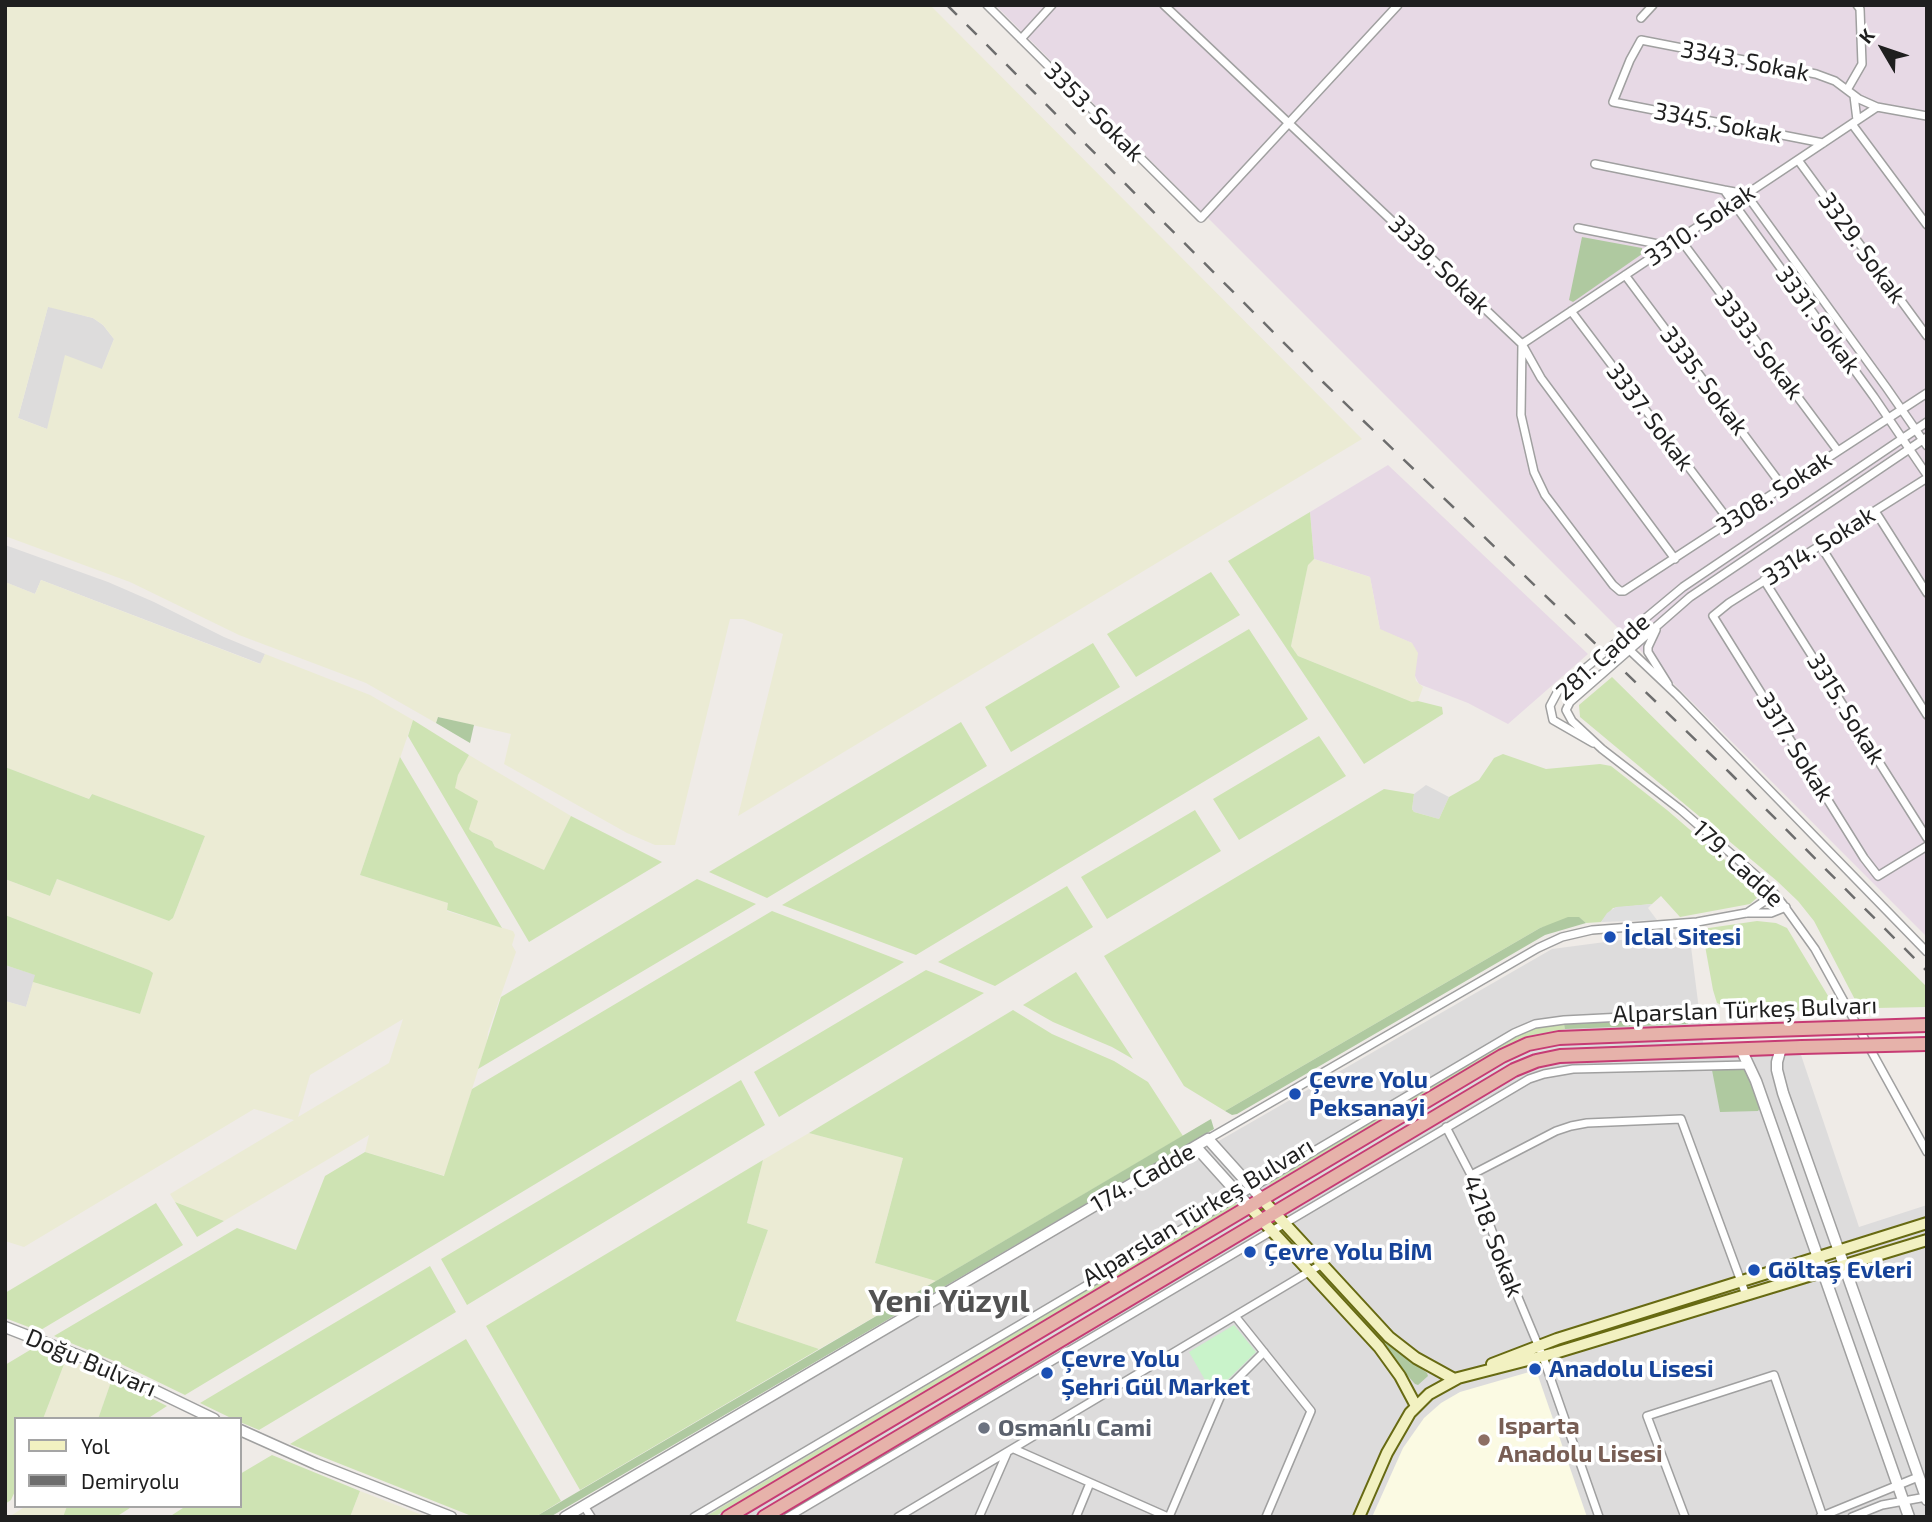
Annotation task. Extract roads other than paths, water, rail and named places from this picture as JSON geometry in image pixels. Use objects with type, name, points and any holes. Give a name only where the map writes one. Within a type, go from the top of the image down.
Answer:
[{"type":"highway","name":"Alparslan Türkeş Bulvarı","points":[[728,1517],[1490,1062],[1528,1044],[1559,1038],[1927,1025]]},
{"type":"highway","name":"Alparslan Türkeş Bulvarı","points":[[764,1517],[1501,1077],[1536,1061],[1560,1056],[1927,1044]]},
{"type":"main road","points":[[1261,1198],[1399,1346],[1454,1379]]},
{"type":"main road","points":[[1249,1206],[1379,1347],[1400,1376],[1416,1406]]},
{"type":"main road","points":[[1359,1517],[1399,1430],[1416,1406],[1454,1379],[1741,1281],[1927,1223]]},
{"type":"main road","points":[[1540,1351],[1746,1295],[1927,1240]]},
{"type":"street","name":"3353. Sokak","points":[[987,5],[1201,218],[1290,122]]},
{"type":"street","points":[[1021,39],[1052,5]]},
{"type":"street","name":"3339. Sokak","points":[[1164,5],[1522,344],[1541,378],[1675,559]]},
{"type":"street","points":[[1290,122],[1398,5]]},
{"type":"street","points":[[1641,18],[1653,5]]},
{"type":"street","points":[[1847,90],[1862,64],[1858,7]]},
{"type":"street","name":"3343. Sokak","points":[[1614,102],[1640,40],[1816,74],[1835,81],[1854,96],[1877,107],[1927,116]]},
{"type":"street","points":[[1854,96],[1855,122],[1927,225]]},
{"type":"street","name":"3345. Sokak","points":[[1614,102],[1823,143]]},
{"type":"street","name":"3310. Sokak","points":[[1522,344],[1877,107]]},
{"type":"street","name":"3329. Sokak","points":[[1798,160],[1927,336]]},
{"type":"street","points":[[1595,164],[1746,194]]},
{"type":"street","name":"3331. Sokak","points":[[1724,190],[1889,418],[1927,477]]},
{"type":"street","name":"3331. Sokak","points":[[1746,194],[1925,441]]},
{"type":"street","points":[[1578,228],[1668,246]]},
{"type":"street","name":"3333. Sokak","points":[[1679,239],[1838,451]]},
{"type":"street","name":"3335. Sokak","points":[[1625,275],[1783,487]]},
{"type":"street","name":"3337. Sokak","points":[[1571,311],[1730,522]]},
{"type":"street","name":"3308. Sokak","points":[[1522,344],[1520,404],[1539,484],[1605,575],[1620,591],[1629,589],[1927,393]]},
{"type":"street","name":"281. Cadde","points":[[1602,749],[1555,723],[1550,714],[1550,706],[1558,691],[1683,587],[1927,422]]},
{"type":"street","name":"281. Cadde","points":[[1602,749],[1572,721],[1566,707],[1658,624],[1711,583],[1909,448],[1925,441]]},
{"type":"street","name":"3314. Sokak","points":[[1713,616],[1729,603],[1927,477]]},
{"type":"street","points":[[1875,511],[1927,593]]},
{"type":"street","points":[[1821,545],[1927,715]]},
{"type":"street","name":"3315. Sokak","points":[[1765,580],[1927,838]]},
{"type":"street","name":"3317. Sokak","points":[[1713,616],[1864,858],[1878,876],[1927,846]]},
{"type":"street","points":[[1658,624],[1648,652],[1677,695]]},
{"type":"street","points":[[1619,640],[1677,695],[1927,952]]},
{"type":"street","name":"179. Cadde","points":[[1602,749],[1681,810],[1786,908],[1826,968],[1927,1152]]},
{"type":"street","points":[[1746,913],[1774,894]]},
{"type":"street","name":"174. Cadde","points":[[565,1517],[1551,941],[1592,930],[1697,922],[1746,913],[1771,913],[1786,908]]},
{"type":"street","points":[[694,1517],[1522,1028],[1564,1020],[1702,1013]]},
{"type":"street","points":[[1781,1048],[1777,1062],[1780,1081],[1922,1480],[1926,1498],[1882,1505],[1852,1517]]},
{"type":"street","points":[[1741,1049],[1749,1065],[1909,1517]]},
{"type":"street","points":[[788,1517],[1513,1087],[1536,1076],[1558,1071],[1749,1065]]},
{"type":"street","points":[[1471,1175],[1556,1131],[1571,1126],[1681,1119],[1746,1295]]},
{"type":"street","name":"4218. Sokak","points":[[1446,1127],[1471,1175],[1540,1351],[1599,1517]]},
{"type":"street","points":[[1208,1139],[1261,1198]]},
{"type":"street","points":[[1196,1147],[1249,1206]]},
{"type":"street","points":[[898,1517],[1322,1264]]},
{"type":"street","points":[[1235,1316],[1311,1410],[1266,1517]]},
{"type":"street","name":"Doğu Bulvarı","points":[[5,1327],[100,1364],[210,1417]]},
{"type":"street","points":[[1010,1451],[1168,1517],[1221,1395],[1264,1352]]},
{"type":"street","points":[[1685,1517],[1647,1416],[1774,1375],[1822,1516],[1898,1485],[1922,1480]]},
{"type":"street","points":[[242,1431],[316,1464],[451,1517]]},
{"type":"street","points":[[979,1517],[1010,1451]]},
{"type":"street","points":[[1076,1517],[1090,1483]]},
{"type":"street","points":[[584,1506],[592,1517]]},
{"type":"railway","points":[[947,5],[1323,382],[1730,773],[1927,971]]},
{"type":"place","name":"İclal Sitesi","points":[[1610,937]]},
{"type":"place","name":"Çevre Yolu Peksanayi","points":[[1295,1094]]},
{"type":"place","name":"Çevre Yolu BİM","points":[[1250,1252]]},
{"type":"place","name":"Göltaş Evleri","points":[[1754,1270]]},
{"type":"place","name":"Anadolu Lisesi","points":[[1535,1369]]},
{"type":"place","name":"Çevre Yolu Şehri Gül Market","points":[[1047,1373]]},
{"type":"place","name":"Osmanlı Cami","points":[[984,1428]]},
{"type":"place","name":"Isparta Anadolu Lisesi","points":[[1484,1440]]},
{"type":"district","name":"Yeni Yüzyıl","points":[[949,1301]]}]
